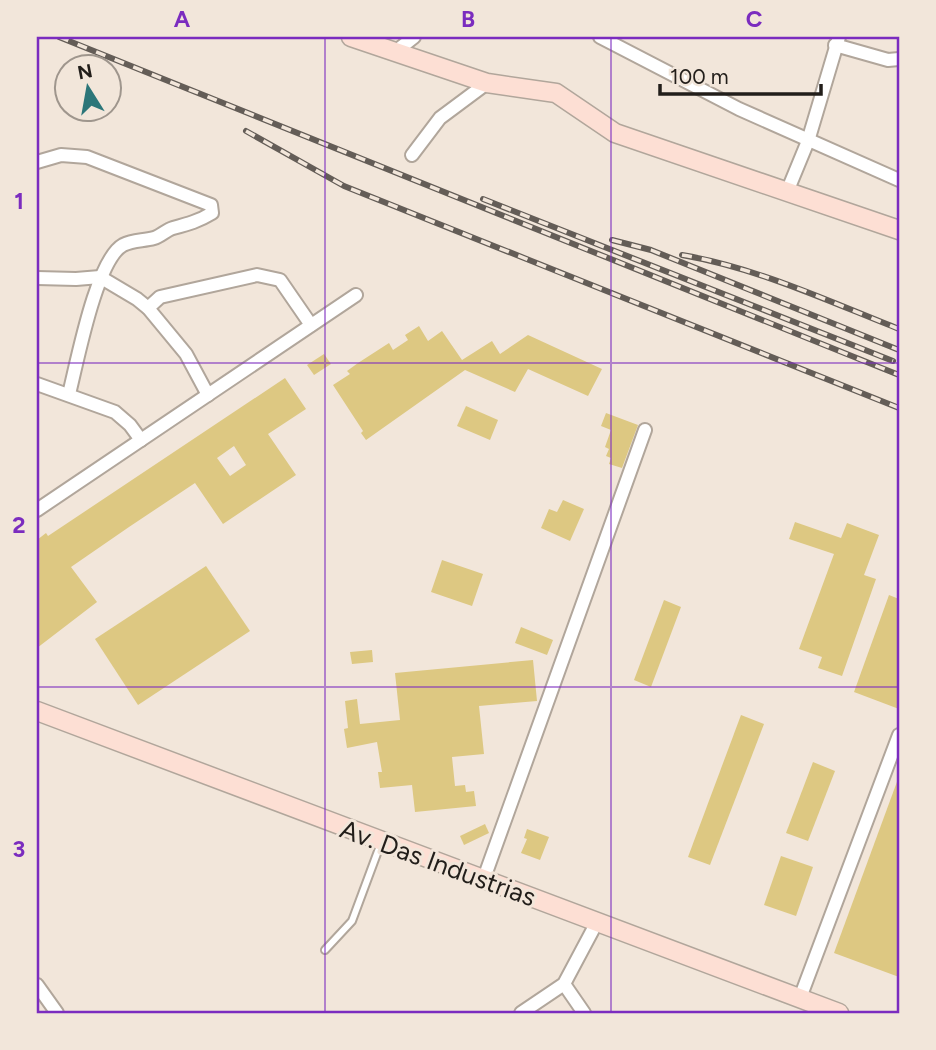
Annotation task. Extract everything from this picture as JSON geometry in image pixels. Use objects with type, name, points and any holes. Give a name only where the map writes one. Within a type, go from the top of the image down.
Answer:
[{"type":"main road","points":[[352,37],[487,83],[556,93],[615,133],[899,230]]},
{"type":"main road","name":"Av. Das Industrias","points":[[37,711],[381,843],[839,1013]]},
{"type":"street","points":[[395,52],[414,37]]},
{"type":"street","points":[[600,37],[739,109],[899,180]]},
{"type":"street","points":[[787,192],[808,141],[837,41],[888,60],[899,59]]},
{"type":"street","points":[[412,155],[440,118],[487,83]]},
{"type":"street","points":[[37,162],[61,155],[87,157],[211,205],[212,213],[199,221],[171,228],[156,237],[121,246],[110,258],[100,277],[69,394]]},
{"type":"street","points":[[148,308],[160,297],[257,275],[270,276],[280,280],[311,325]]},
{"type":"street","points":[[37,278],[100,277],[148,308],[186,354],[208,395]]},
{"type":"street","points":[[37,510],[356,295]]},
{"type":"street","points":[[37,384],[115,412],[130,425],[141,440]]},
{"type":"street","points":[[484,881],[645,430]]},
{"type":"street","points":[[800,998],[899,735]]},
{"type":"street","points":[[521,1013],[564,984],[597,922]]},
{"type":"street","points":[[564,984],[583,1013]]},
{"type":"street","points":[[37,985],[57,1013]]},
{"type":"lane","points":[[325,950],[352,921],[381,843]]},
{"type":"building","points":[[419,326],[428,341],[442,331],[462,360],[492,341],[500,354],[528,335],[602,369],[588,396],[528,369],[515,392],[465,370],[366,440],[333,385],[350,374],[347,371],[389,343],[393,350],[408,340],[405,335]]},
{"type":"building","points":[[324,354],[331,364],[314,375],[307,365]]},
{"type":"building","points":[[285,378],[306,409],[268,434],[296,475],[223,524],[195,483],[129,527],[71,567],[97,602],[37,648],[37,540],[46,533],[48,536]],"holes":[[[234,446],[246,465],[230,476],[217,458]]]},
{"type":"building","points":[[466,406],[498,420],[490,440],[457,426]]},
{"type":"building","points":[[606,413],[638,425],[622,468],[609,464],[611,458],[606,456],[609,449],[605,447],[611,430],[601,426]]},
{"type":"building","points":[[563,500],[584,509],[570,541],[541,528],[549,509],[557,512]]},
{"type":"building","points":[[795,522],[841,538],[847,523],[879,535],[864,575],[876,579],[842,676],[818,668],[822,657],[799,649],[834,554],[789,539]]},
{"type":"building","points":[[442,560],[483,574],[472,606],[431,592]]},
{"type":"building","points":[[206,566],[250,631],[138,705],[95,639]]},
{"type":"building","points":[[889,595],[899,599],[899,709],[854,692]]},
{"type":"building","points":[[664,600],[681,607],[651,687],[634,680]]},
{"type":"building","points":[[521,627],[553,640],[547,655],[515,643]]},
{"type":"building","points":[[372,650],[373,662],[352,664],[350,652]]},
{"type":"building","points":[[533,660],[537,701],[479,706],[484,754],[452,757],[455,786],[465,785],[466,792],[474,791],[476,806],[415,812],[412,785],[380,788],[378,772],[382,772],[377,742],[347,748],[344,729],[348,728],[345,701],[357,699],[360,724],[400,720],[395,673]]},
{"type":"building","points":[[741,715],[764,724],[710,865],[688,857]]},
{"type":"building","points":[[813,762],[835,771],[808,841],[786,833]]},
{"type":"building","points":[[899,779],[899,977],[834,953]]},
{"type":"building","points":[[485,824],[489,833],[464,845],[460,836]]},
{"type":"building","points":[[527,829],[549,837],[540,860],[521,853],[527,839],[524,838]]},
{"type":"building","points":[[781,856],[813,867],[796,916],[764,905]]},
{"type":"railway","points":[[59,37],[899,375]]},
{"type":"railway","points":[[246,131],[344,186],[899,408]]},
{"type":"railway","points":[[483,199],[893,361]]},
{"type":"railway","points":[[612,240],[651,250],[899,350]]},
{"type":"railway","points":[[682,255],[765,277],[899,329]]}]
